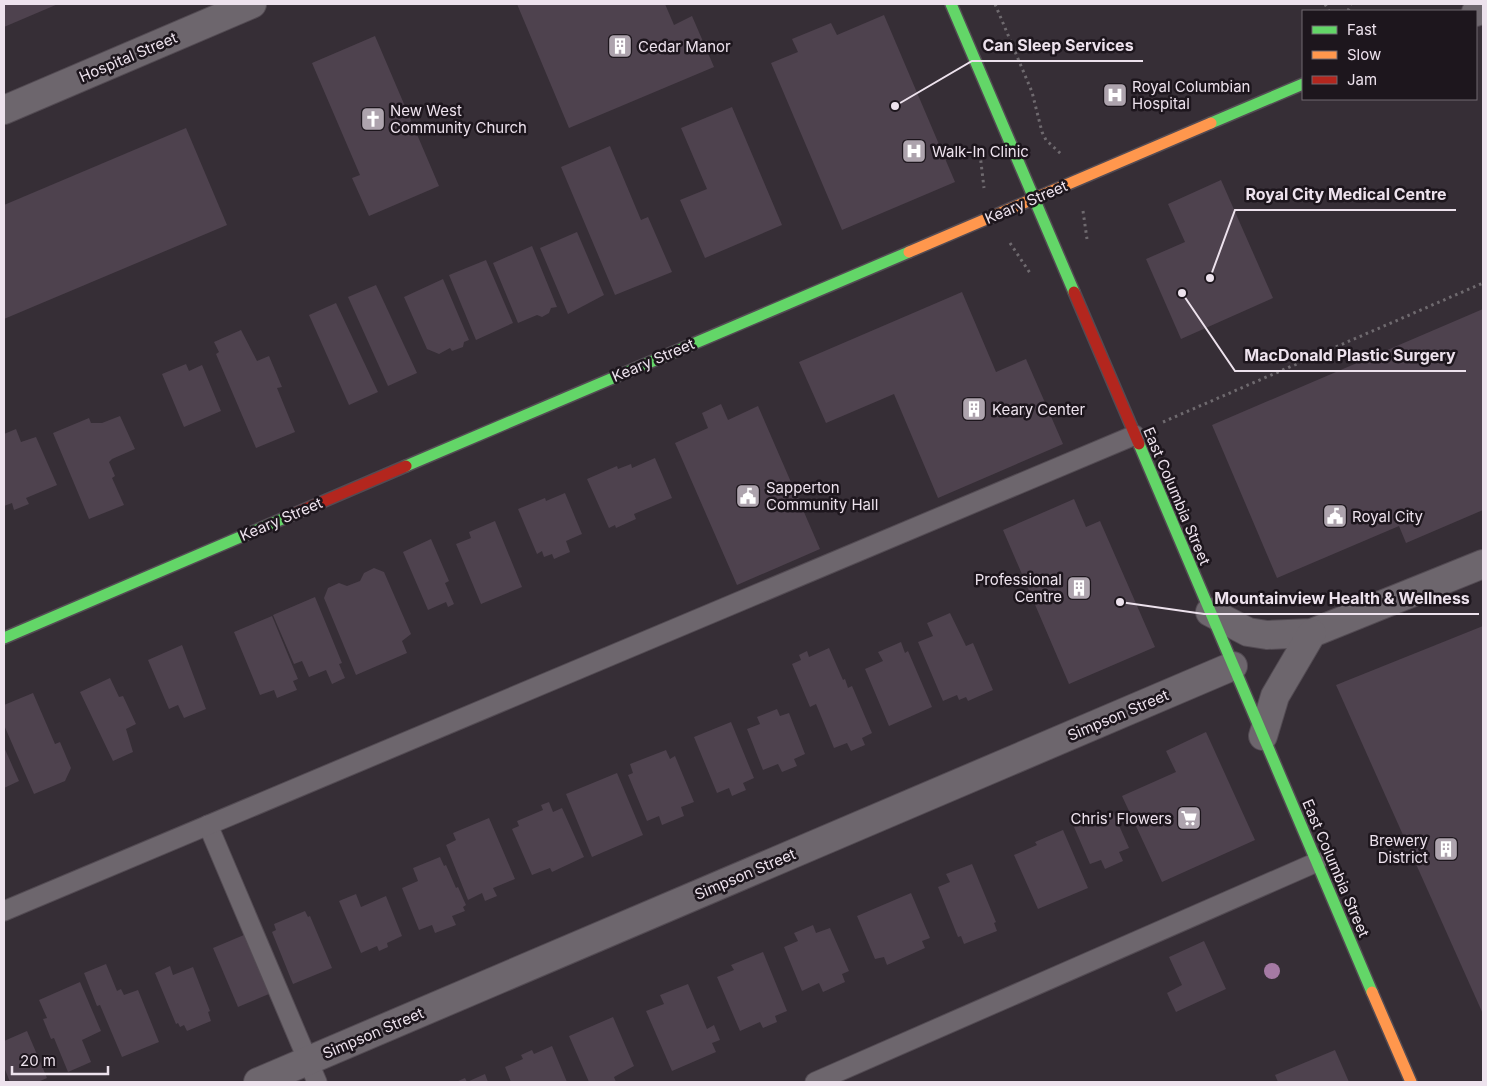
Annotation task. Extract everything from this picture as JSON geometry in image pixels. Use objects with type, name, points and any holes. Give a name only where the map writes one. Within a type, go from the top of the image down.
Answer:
[{"type":"street","name":"Hospital Street","points":[[4,110],[252,4]]},
{"type":"street","name":"East Columbia Street","points":[[951,4],[1412,1082]]},
{"type":"street","name":"Keary Street","points":[[4,638],[1302,84]]},
{"type":"street","points":[[1210,612],[1248,632],[1267,635],[1312,633],[1483,564]]},
{"type":"street","points":[[1263,736],[1275,696],[1312,633]]},
{"type":"street","name":"Simpson Street","points":[[258,1082],[312,1072],[1233,666]]},
{"type":"lane","points":[[4,911],[1135,435]]},
{"type":"lane","points":[[208,825],[312,1072]]},
{"type":"lane","points":[[815,1082],[1318,862]]},
{"type":"path","points":[[994,4],[1032,92],[1042,132],[1046,140],[1063,158]]},
{"type":"path","points":[[1135,435],[1483,283]]},
{"type":"building","points":[[4,4],[58,4],[4,27]]},
{"type":"building","name":"Cedar Manor","points":[[517,4],[665,4],[674,25],[692,16],[714,67],[569,128]]},
{"type":"building","points":[[884,15],[955,182],[842,230],[771,63],[798,52],[792,39],[831,23],[837,35]]},
{"type":"building","name":"New West Community Church","points":[[375,36],[439,186],[369,216],[352,178],[360,175],[312,63]]},
{"type":"building","points":[[732,107],[782,225],[705,258],[680,200],[707,189],[681,128]]},
{"type":"building","points":[[186,128],[227,225],[4,319],[4,205]]},
{"type":"building","points":[[610,146],[641,220],[648,217],[672,272],[615,295],[561,167]]},
{"type":"building","points":[[1221,180],[1273,298],[1181,339],[1146,259],[1185,242],[1168,204]]},
{"type":"building","points":[[577,232],[604,295],[568,314],[540,248]]},
{"type":"building","points":[[532,246],[557,307],[551,308],[549,313],[542,317],[537,315],[518,323],[493,263]]},
{"type":"building","points":[[486,260],[513,323],[476,340],[449,275]]},
{"type":"building","points":[[443,279],[469,340],[464,342],[463,347],[452,351],[450,348],[439,354],[427,349],[404,297]]},
{"type":"building","points":[[376,285],[417,373],[388,386],[348,297]]},
{"type":"building","name":"Keary Center","points":[[962,292],[996,372],[1026,359],[1063,444],[938,498],[894,394],[826,423],[799,362]]},
{"type":"building","points":[[336,303],[378,392],[349,405],[309,315]]},
{"type":"building","points":[[1483,309],[1483,510],[1406,543],[1399,526],[1277,578],[1212,425]]},
{"type":"building","points":[[241,330],[257,361],[269,356],[282,387],[277,388],[295,432],[256,448],[216,354],[219,352],[214,342]]},
{"type":"building","points":[[186,364],[189,371],[202,365],[221,411],[184,427],[162,374]]},
{"type":"building","name":"Sapperton Community Hall","points":[[721,404],[728,420],[758,406],[820,549],[737,585],[675,443],[708,428],[702,413]]},
{"type":"building","points":[[120,416],[135,449],[109,462],[115,476],[112,478],[124,505],[89,519],[53,433],[89,418],[91,423],[102,423]]},
{"type":"building","points":[[16,429],[21,442],[36,437],[57,485],[26,498],[29,504],[14,510],[12,503],[4,506],[4,434]]},
{"type":"building","points":[[655,458],[672,498],[634,514],[636,519],[616,528],[615,525],[609,528],[587,479],[617,466],[618,469],[631,464],[632,468]]},
{"type":"building","points":[[565,493],[582,534],[566,541],[570,552],[554,559],[552,554],[544,557],[542,551],[537,554],[518,509],[545,498],[546,501]]},
{"type":"building","name":"Professional Centre","points":[[1074,499],[1086,527],[1100,521],[1155,647],[1069,684],[1003,530]]},
{"type":"building","points":[[495,521],[522,587],[481,604],[456,544],[471,538],[469,532]]},
{"type":"building","points":[[431,539],[449,581],[445,583],[454,604],[448,607],[446,602],[428,610],[403,552]]},
{"type":"building","points":[[374,568],[384,572],[411,634],[402,641],[407,653],[356,675],[324,598],[328,588],[339,583],[347,586],[360,581],[364,573]]},
{"type":"building","points":[[315,597],[342,663],[339,664],[345,678],[332,684],[326,670],[309,677],[302,661],[294,664],[273,615]]},
{"type":"building","points":[[950,613],[966,646],[973,643],[993,690],[968,701],[966,697],[959,700],[957,695],[943,701],[918,642],[933,636],[927,623]]},
{"type":"building","points":[[272,616],[298,679],[293,681],[297,690],[277,698],[274,690],[260,695],[234,632]]},
{"type":"building","name":"Brewery District","points":[[1483,626],[1483,1014],[1336,685]]},
{"type":"building","points":[[901,642],[905,653],[908,651],[932,707],[889,726],[865,669],[883,661],[878,652]]},
{"type":"building","points":[[182,645],[206,709],[184,718],[178,705],[169,709],[148,660]]},
{"type":"building","points":[[829,648],[843,680],[845,679],[848,688],[852,686],[872,733],[862,738],[865,745],[851,751],[847,743],[834,748],[816,704],[810,707],[792,664],[801,660],[799,655],[807,651],[809,657]]},
{"type":"building","points":[[110,678],[119,697],[123,696],[136,724],[126,729],[133,752],[113,761],[80,692]]},
{"type":"building","points":[[33,693],[55,744],[60,742],[71,768],[65,781],[34,794],[4,725],[4,705]]},
{"type":"building","points":[[777,709],[780,716],[789,713],[805,754],[794,759],[797,766],[782,772],[778,764],[763,770],[747,729],[760,724],[757,717]]},
{"type":"building","points":[[731,722],[754,778],[743,783],[746,790],[732,796],[729,788],[717,793],[694,737]]},
{"type":"building","name":"Chris' Flowers","points":[[1206,732],[1255,840],[1162,882],[1122,796],[1176,772],[1166,751]]},
{"type":"building","points":[[4,747],[19,781],[4,788]]},
{"type":"building","points":[[666,750],[670,759],[675,756],[694,802],[681,807],[684,816],[662,825],[659,816],[647,821],[628,775],[633,773],[630,764]]},
{"type":"building","points":[[617,773],[643,835],[592,857],[566,794]]},
{"type":"building","points":[[549,802],[553,812],[562,808],[584,857],[552,872],[550,868],[532,875],[512,829],[519,826],[517,821],[543,810],[541,805]]},
{"type":"building","points":[[1100,812],[1102,816],[1113,812],[1129,848],[1119,852],[1123,861],[1105,869],[1101,860],[1090,864],[1074,827]]},
{"type":"building","points":[[489,818],[515,879],[493,888],[497,896],[485,901],[482,893],[468,900],[446,845],[456,840],[453,833]]},
{"type":"building","points":[[1063,830],[1088,888],[1038,909],[1014,855],[1037,845],[1035,842]]},
{"type":"building","points":[[440,857],[444,866],[446,865],[456,888],[458,887],[466,905],[463,907],[465,911],[452,916],[456,925],[435,933],[432,925],[419,930],[402,888],[418,881],[413,868]]},
{"type":"building","points":[[972,864],[996,922],[994,923],[997,931],[964,944],[961,936],[958,937],[938,887],[950,882],[946,874]]},
{"type":"building","points":[[911,893],[930,938],[922,941],[925,948],[887,965],[884,957],[875,959],[857,916]]},
{"type":"building","points":[[356,894],[361,907],[386,896],[402,936],[387,943],[388,947],[379,951],[377,946],[361,953],[339,901]]},
{"type":"building","points":[[305,911],[308,917],[310,916],[332,968],[293,984],[272,932],[276,930],[274,924]]},
{"type":"building","points":[[813,925],[816,933],[830,928],[849,971],[842,974],[845,982],[823,992],[819,983],[802,991],[784,947],[798,941],[794,933]]},
{"type":"building","points":[[251,932],[276,991],[238,1007],[213,948]]},
{"type":"building","points":[[1204,941],[1226,989],[1176,1012],[1167,993],[1182,985],[1169,957]]},
{"type":"building","points":[[763,952],[787,1011],[775,1016],[777,1022],[763,1028],[760,1022],[740,1031],[717,977],[734,970],[731,965]]},
{"type":"building","points":[[106,964],[117,991],[121,989],[124,995],[138,990],[159,1042],[122,1057],[100,1005],[97,1006],[84,973]]},
{"type":"building","points":[[170,966],[173,975],[193,967],[210,1011],[208,1012],[211,1021],[187,1031],[184,1025],[180,1027],[178,1023],[176,1024],[155,973]]},
{"type":"building","points":[[80,982],[101,1031],[82,1040],[91,1062],[68,1072],[54,1038],[51,1039],[43,1019],[47,1018],[39,1000]]},
{"type":"building","points":[[688,984],[707,1029],[714,1025],[720,1040],[712,1043],[716,1052],[672,1071],[646,1011],[664,1004],[660,995]]},
{"type":"building","points":[[613,1017],[634,1066],[614,1077],[616,1082],[589,1082],[569,1036]]},
{"type":"building","points":[[27,1031],[47,1078],[38,1082],[10,1082],[4,1067],[4,1041]]},
{"type":"building","points":[[552,1046],[567,1082],[511,1082],[505,1067],[523,1059],[521,1055],[532,1050],[534,1054]]},
{"type":"building","points":[[1335,1050],[1349,1082],[1278,1082],[1275,1075]]},
{"type":"building","points":[[485,1074],[488,1082],[467,1082]]},
{"type":"building","points":[[465,1078],[467,1082],[456,1082]]},
{"type":"traffic: fast","points":[[951,4],[1074,292]]},
{"type":"traffic: fast","points":[[1211,123],[1302,84]]},
{"type":"traffic: fast","points":[[406,466],[909,252]]},
{"type":"traffic: fast","points":[[1139,444],[1372,992]]},
{"type":"traffic: fast","points":[[4,638],[287,517]]},
{"type":"traffic: slow","points":[[909,252],[1211,123]]},
{"type":"traffic: slow","points":[[1372,992],[1411,1082]]},
{"type":"traffic: jam","points":[[1074,292],[1139,444]]},
{"type":"traffic: jam","points":[[287,517],[406,466]]},
{"type":"place","name":"Cedar Manor","points":[[620,46]]},
{"type":"place","name":"Royal Columbian Hospital","points":[[1115,95]]},
{"type":"place","name":"Can Sleep Services","points":[[895,106]]},
{"type":"place","name":"New West Community Church","points":[[373,119]]},
{"type":"place","name":"Walk-In Clinic","points":[[914,151]]},
{"type":"place","name":"Royal City Medical Centre","points":[[1210,278]]},
{"type":"place","name":"MacDonald Plastic Surgery","points":[[1182,293]]},
{"type":"place","name":"Keary Center","points":[[974,409]]},
{"type":"place","name":"Sapperton Community Hall","points":[[748,496]]},
{"type":"place","name":"Royal City","points":[[1335,516]]},
{"type":"place","name":"Professional Centre","points":[[1079,588]]},
{"type":"place","name":"Mountainview Health & Wellness","points":[[1120,602]]},
{"type":"place","name":"Chris' Flowers","points":[[1189,818]]},
{"type":"place","name":"Brewery District","points":[[1446,849]]}]
